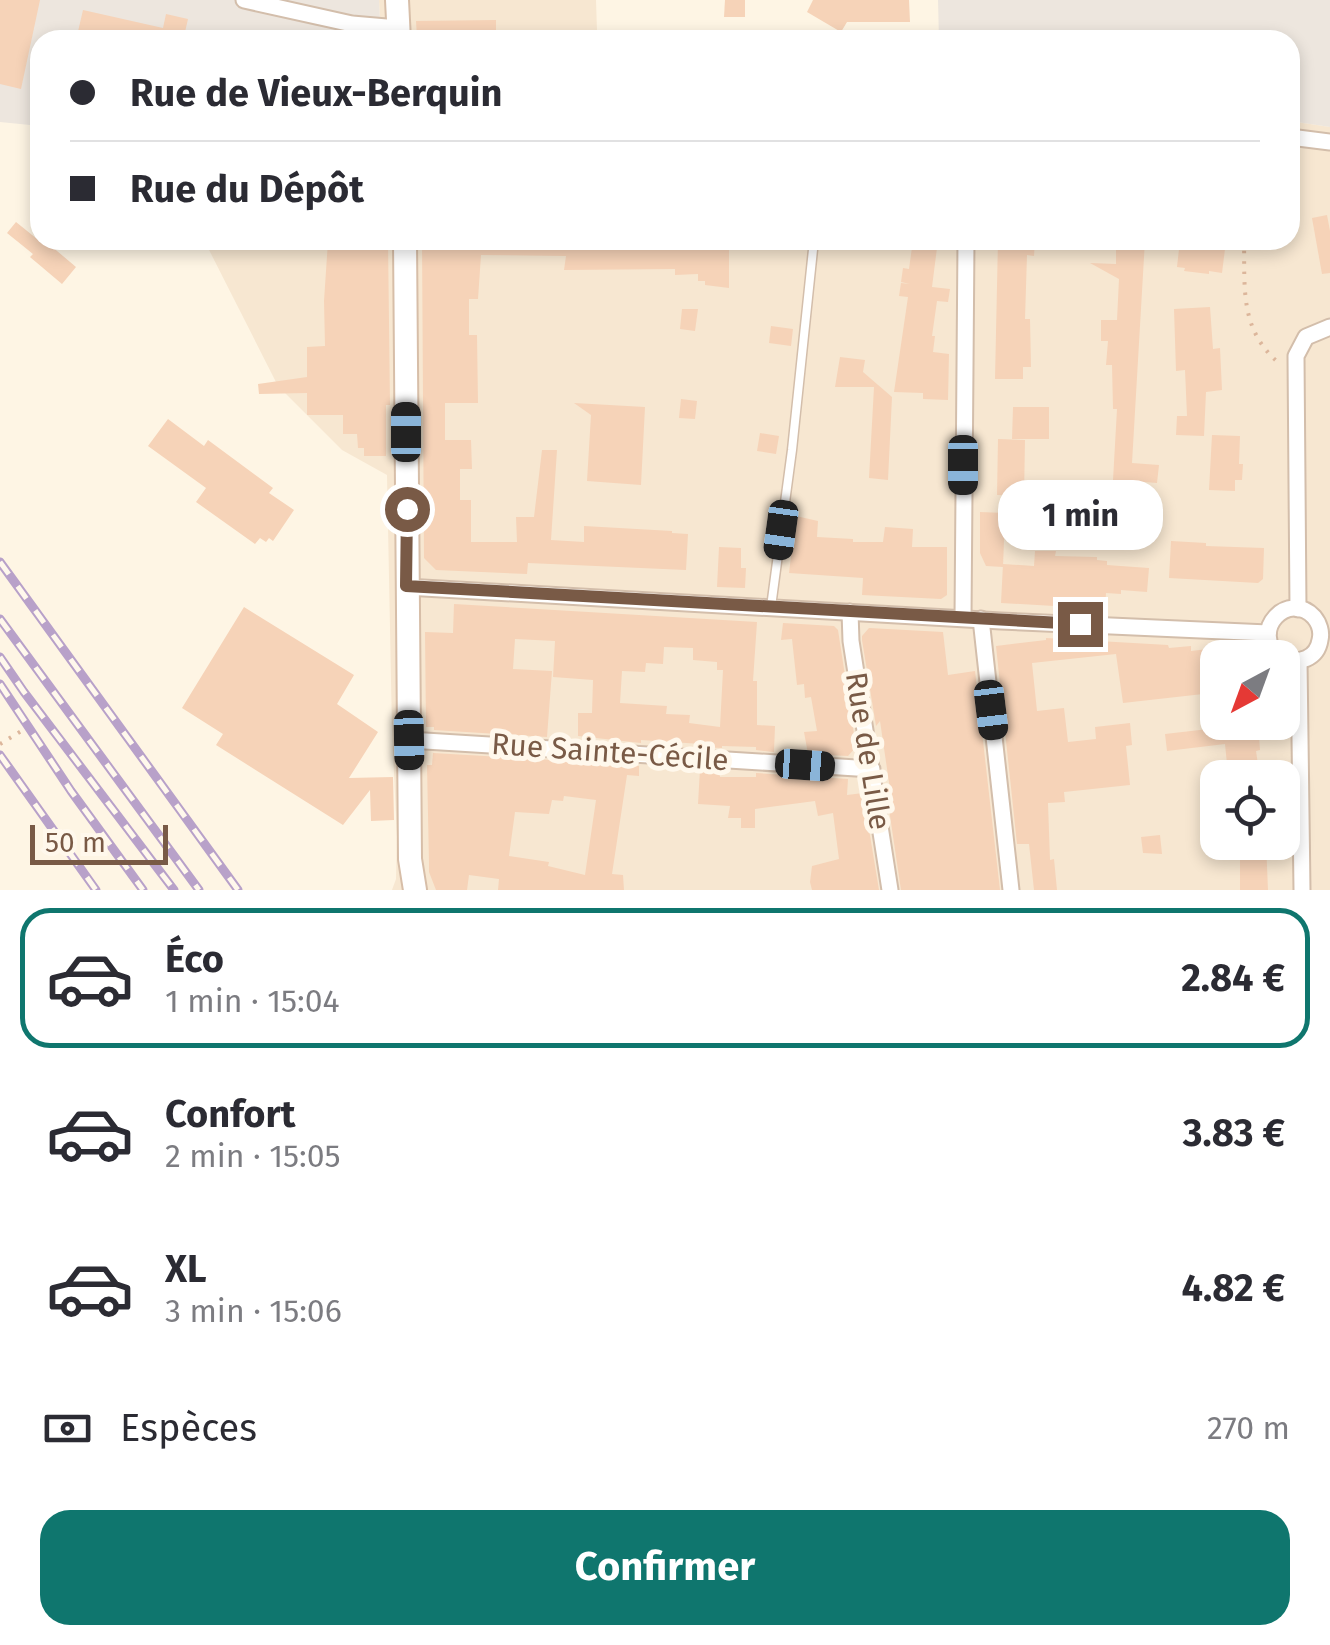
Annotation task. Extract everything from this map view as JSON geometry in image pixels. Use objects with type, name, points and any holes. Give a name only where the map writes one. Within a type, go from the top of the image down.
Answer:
[{"type":"street","points":[[244,0],[380,30]]},
{"type":"street","points":[[397,0],[398,30]]},
{"type":"street","points":[[1300,138],[1330,142]]},
{"type":"street","points":[[405,250],[410,859],[415,890]]},
{"type":"street","points":[[963,618],[966,250]]},
{"type":"street","points":[[1298,609],[1296,356],[1302,342],[1312,333],[1330,327]]},
{"type":"street","points":[[406,586],[1268,633]]},
{"type":"street","points":[[1269,640],[1270,624],[1276,616],[1288,609],[1310,614],[1325,625],[1316,650],[1309,658],[1300,658]]},
{"type":"street","name":"Rue de Lille","points":[[850,612],[850,641],[890,890]]},
{"type":"street","points":[[981,619],[1011,890]]},
{"type":"street","name":"Rue Sainte-Cécile","points":[[409,740],[872,768]]},
{"type":"street","points":[[1293,740],[1302,890]]},
{"type":"lane","points":[[771,608],[813,250]]},
{"type":"path","points":[[1244,250],[1248,320],[1265,350],[1295,376]]},
{"type":"path","points":[[0,744],[28,727]]},
{"type":"shaded area","points":[[0,0],[379,0],[380,30],[30,30],[30,125],[0,122]]},
{"type":"shaded area","points":[[379,0],[596,0],[597,30],[380,30]]},
{"type":"shaded area","points":[[938,0],[1330,0],[1330,127],[1300,122],[1300,30],[939,30]]},
{"type":"shaded area","points":[[1300,122],[1330,127],[1330,890],[392,890],[397,837],[387,475],[342,450],[278,386],[209,250],[1300,250]]},
{"type":"building","points":[[0,0],[40,0],[34,30],[30,30],[21,89],[0,84]]},
{"type":"building","points":[[725,0],[745,0],[745,17],[724,17]]},
{"type":"building","points":[[813,0],[909,0],[910,22],[847,22],[838,30],[807,12]]},
{"type":"building","points":[[83,10],[163,28],[166,14],[188,19],[185,30],[78,30]]},
{"type":"building","points":[[496,20],[496,30],[417,30],[416,21]]},
{"type":"building","points":[[1327,215],[1330,273],[1322,274],[1312,218]]},
{"type":"building","points":[[16,222],[30,233],[30,250],[56,250],[76,267],[62,284],[7,233]]},
{"type":"building","points":[[327,250],[388,250],[390,405],[386,405],[386,456],[364,456],[364,448],[358,448],[357,434],[343,434],[343,415],[307,415],[307,393],[259,394],[258,384],[307,377],[307,347],[325,346]]},
{"type":"building","points":[[422,250],[729,250],[729,288],[705,285],[705,281],[698,281],[698,274],[675,275],[675,269],[564,270],[566,256],[481,255],[478,299],[469,299],[469,335],[477,335],[478,403],[445,403],[445,440],[471,440],[472,469],[460,469],[460,500],[471,500],[471,542],[517,542],[516,517],[534,517],[542,450],[557,450],[551,540],[584,542],[584,526],[688,534],[686,570],[528,563],[527,574],[436,570],[424,558]]},
{"type":"building","points":[[912,250],[937,250],[932,287],[950,289],[948,302],[937,301],[933,352],[949,354],[948,400],[923,399],[923,393],[894,392],[908,297],[899,296],[901,283],[910,284],[901,282],[903,268],[909,269]]},
{"type":"building","points":[[998,250],[1034,250],[1034,256],[1027,255],[1025,319],[1030,319],[1031,367],[1023,367],[1023,379],[995,379]]},
{"type":"building","points":[[1116,250],[1144,250],[1132,463],[1159,465],[1157,483],[1133,481],[1132,500],[1112,498],[1117,409],[1113,409],[1112,365],[1106,365],[1108,341],[1101,341],[1101,320],[1117,320],[1119,279],[1090,263],[1116,264]]},
{"type":"building","points":[[1179,250],[1225,250],[1222,273],[1184,271],[1185,268],[1177,267]]},
{"type":"building","points":[[1210,307],[1213,349],[1220,348],[1222,390],[1206,392],[1204,436],[1176,435],[1177,416],[1187,416],[1185,370],[1176,371],[1174,309]]},
{"type":"building","points":[[682,309],[698,309],[695,331],[680,329]]},
{"type":"building","points":[[771,326],[793,329],[791,346],[769,343]]},
{"type":"building","points":[[840,357],[865,360],[863,372],[892,397],[888,480],[869,478],[874,387],[835,387]]},
{"type":"building","points":[[681,399],[697,401],[695,419],[679,418]]},
{"type":"building","points":[[574,403],[645,407],[641,485],[587,481],[591,415]]},
{"type":"building","points":[[1013,407],[1049,407],[1049,439],[1012,439]]},
{"type":"building","points":[[168,419],[204,446],[208,440],[273,488],[269,493],[294,510],[273,541],[260,538],[255,544],[196,502],[206,488],[148,446]]},
{"type":"building","points":[[760,433],[779,436],[776,454],[757,451]]},
{"type":"building","points":[[1212,435],[1240,436],[1242,480],[1235,480],[1235,491],[1209,490]]},
{"type":"building","points":[[998,439],[1025,440],[1024,496],[997,495]]},
{"type":"building","points":[[980,512],[1005,513],[1003,567],[986,566],[980,553]]},
{"type":"building","points":[[796,516],[818,521],[817,537],[853,542],[883,542],[885,527],[913,529],[912,547],[947,547],[947,595],[941,599],[862,595],[863,578],[789,573]]},
{"type":"building","points":[[1171,541],[1264,548],[1263,579],[1258,583],[1169,578]]},
{"type":"building","points":[[719,547],[741,548],[745,588],[717,587]]},
{"type":"building","points":[[1035,551],[1056,551],[1055,556],[1097,557],[1107,561],[1107,565],[1149,568],[1147,592],[1106,593],[1105,609],[1001,603],[1003,564],[1034,566]]},
{"type":"building","points":[[454,604],[757,622],[753,681],[757,681],[757,725],[775,726],[774,752],[756,747],[701,747],[578,736],[578,713],[592,713],[593,680],[553,677],[555,641],[515,639],[513,669],[552,671],[547,737],[434,730],[426,727],[425,632],[453,633]],"holes":[[[664,647],[693,648],[693,660],[717,662],[717,670],[723,670],[720,727],[689,723],[690,715],[666,714],[667,706],[620,703],[622,671],[645,672],[646,663],[663,664]]]},
{"type":"building","points":[[244,607],[354,675],[337,704],[378,732],[349,778],[393,777],[394,820],[371,821],[370,790],[343,825],[216,745],[223,734],[182,708]]},
{"type":"building","points":[[783,623],[834,626],[838,630],[856,747],[848,756],[808,754],[804,732],[817,731],[811,697],[805,698],[804,684],[797,685],[792,639],[781,640]]},
{"type":"building","points":[[869,628],[943,632],[948,675],[975,671],[1000,890],[901,890],[880,721],[876,726],[862,640]]},
{"type":"building","points":[[1046,640],[1191,646],[1191,651],[1200,650],[1200,694],[1123,703],[1116,654],[1032,663],[1037,711],[1064,708],[1068,742],[1096,739],[1095,727],[1130,723],[1132,745],[1126,746],[1130,785],[1064,792],[1065,802],[1048,803],[1050,860],[1054,859],[1057,890],[1034,890],[1029,844],[1017,844],[996,646]]},
{"type":"building","points":[[1200,730],[1200,740],[1259,740],[1260,750],[1256,751],[1257,760],[1227,760],[1225,744],[1167,751],[1165,734]]},
{"type":"building","points":[[433,753],[639,766],[639,776],[627,775],[612,874],[623,875],[624,890],[498,890],[499,879],[469,875],[467,890],[436,890],[429,872],[427,765],[432,765]],"holes":[[[564,796],[596,800],[585,875],[548,866],[549,862],[509,856],[515,812],[549,814],[552,800],[563,801]]]},
{"type":"building","points":[[700,769],[720,771],[720,777],[756,777],[756,773],[848,779],[847,795],[863,793],[879,890],[812,890],[812,866],[839,859],[833,813],[818,816],[815,801],[755,809],[755,828],[741,828],[741,818],[728,818],[730,806],[698,804]]},
{"type":"building","points":[[1160,835],[1162,854],[1143,853],[1141,837]]},
{"type":"building","points":[[1240,860],[1267,860],[1268,890],[1240,890]]},
{"type":"railway","points":[[0,562],[238,890]]},
{"type":"railway","points":[[0,619],[199,890]]},
{"type":"railway","points":[[0,657],[174,890]]},
{"type":"railway","points":[[0,684],[143,890]]},
{"type":"railway","points":[[0,755],[96,890]]},
{"type":"route","points":[[407,509],[406,586],[1080,624]]}]
